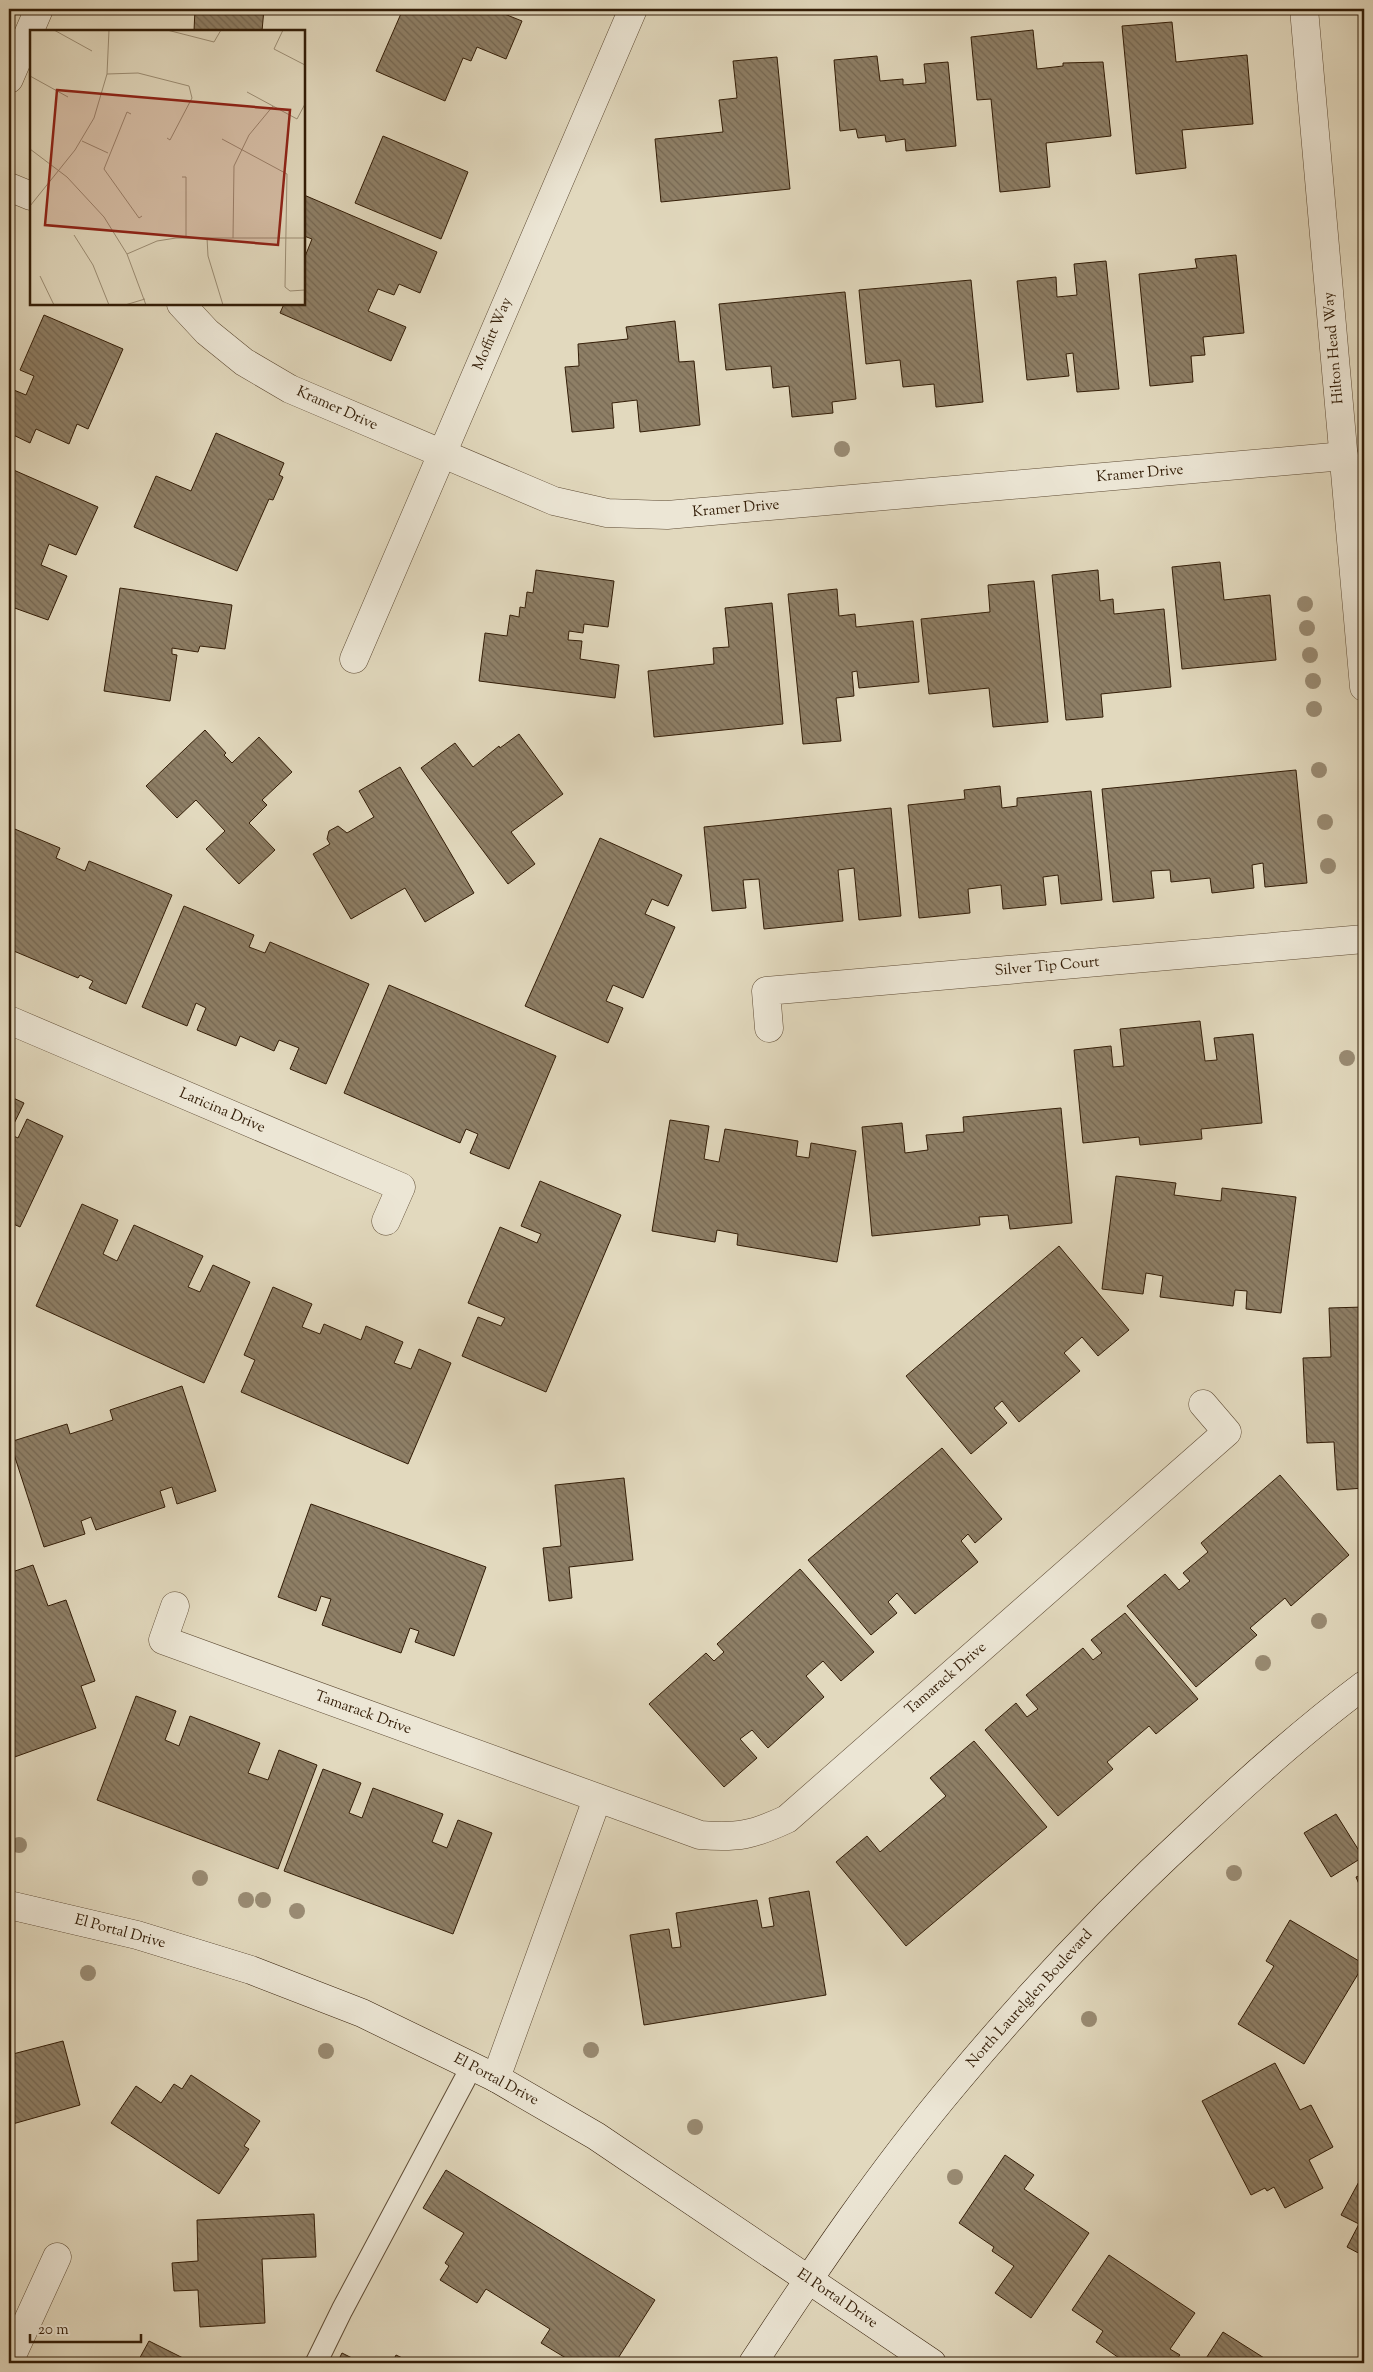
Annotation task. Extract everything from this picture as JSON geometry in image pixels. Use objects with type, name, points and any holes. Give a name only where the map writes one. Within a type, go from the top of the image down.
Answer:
[{"type":"street","points":[[9,79],[39,9]]},
{"type":"street","name":"Moffitt Way","points":[[354,659],[633,9]]},
{"type":"street","name":"Hilton Head Way","points":[[1304,9],[1364,687]]},
{"type":"street","points":[[9,186],[30,196]]},
{"type":"street","name":"Kramer Drive","points":[[182,305],[207,332],[244,362],[290,389],[554,501],[607,512],[667,516],[1344,456]]},
{"type":"street","name":"Silver Tip Court","points":[[769,1028],[766,991],[1364,939]]},
{"type":"street","name":"Laricina Drive","points":[[9,1020],[401,1187],[386,1221]]},
{"type":"street","name":"Tamarack Drive","points":[[175,1606],[163,1640],[700,1835],[729,1838],[759,1833],[787,1819],[1227,1432],[1203,1404]]},
{"type":"street","name":"North Laurelglen Boulevard","points":[[753,2363],[808,2279],[869,2192],[954,2084],[1044,1980],[1140,1880],[1241,1786],[1364,1685]]},
{"type":"street","points":[[496,2078],[597,1799]]},
{"type":"street","name":"El Portal Drive","points":[[9,1905],[137,1934],[251,1970],[362,2013],[472,2066],[596,2136],[932,2363]]},
{"type":"street","points":[[9,2362],[57,2258]]},
{"type":"lane","points":[[316,2363],[342,2310],[472,2066]]},
{"type":"building","points":[[195,9],[264,9],[262,30],[194,30]]},
{"type":"building","points":[[403,9],[492,9],[522,21],[506,59],[477,47],[471,61],[463,58],[445,101],[376,71]]},
{"type":"building","points":[[1172,22],[1176,62],[1247,55],[1253,124],[1182,130],[1186,168],[1136,174],[1122,26]]},
{"type":"building","points":[[1033,30],[1037,69],[1063,66],[1063,63],[1103,62],[1111,136],[1046,143],[1050,187],[1000,192],[991,99],[977,100],[971,37]]},
{"type":"building","points":[[877,56],[880,81],[903,79],[903,85],[926,83],[924,64],[948,62],[956,146],[906,151],[905,139],[886,142],[885,135],[858,138],[856,129],[840,131],[834,60]]},
{"type":"building","points":[[777,57],[790,189],[661,202],[655,139],[723,132],[719,100],[737,98],[733,61]]},
{"type":"building","points":[[383,136],[468,172],[441,239],[355,203]]},
{"type":"building","points":[[305,195],[437,252],[420,293],[399,284],[394,295],[378,289],[368,311],[406,327],[391,361],[280,313],[284,305],[305,305],[305,256],[312,239],[305,236]]},
{"type":"building","points":[[1236,255],[1244,333],[1203,337],[1205,355],[1191,356],[1193,382],[1150,386],[1139,274],[1197,268],[1195,259]]},
{"type":"building","points":[[1106,261],[1119,389],[1077,392],[1073,353],[1066,354],[1069,376],[1027,380],[1017,281],[1056,277],[1057,297],[1077,295],[1074,264]]},
{"type":"building","points":[[971,280],[983,402],[936,407],[934,384],[903,387],[900,360],[866,364],[859,290]]},
{"type":"building","points":[[845,292],[856,399],[832,402],[833,413],[792,417],[789,386],[773,388],[771,366],[726,370],[719,304]]},
{"type":"building","points":[[44,315],[123,349],[88,429],[77,424],[69,444],[36,429],[30,443],[9,433],[9,388],[26,395],[34,376],[20,370]]},
{"type":"building","points":[[675,321],[679,362],[694,361],[700,425],[640,432],[637,400],[612,403],[614,428],[572,432],[565,367],[579,366],[578,344],[628,339],[626,327]]},
{"type":"building","points":[[216,433],[284,463],[279,475],[283,477],[273,500],[269,499],[237,571],[134,527],[156,476],[191,491]]},
{"type":"building","points":[[9,468],[98,507],[76,555],[49,544],[41,565],[67,576],[48,620],[9,606]]},
{"type":"building","points":[[1220,562],[1224,600],[1270,595],[1276,660],[1182,669],[1172,567]]},
{"type":"building","points":[[536,570],[614,581],[608,627],[584,624],[583,633],[569,631],[568,640],[582,641],[580,659],[619,665],[615,698],[479,681],[485,633],[507,636],[510,615],[519,617],[520,607],[525,608],[527,592],[533,593]]},
{"type":"building","points":[[1098,570],[1100,601],[1113,599],[1114,614],[1164,609],[1171,687],[1101,694],[1103,717],[1066,720],[1052,575]]},
{"type":"building","points":[[1034,581],[1048,722],[993,727],[989,688],[929,694],[921,619],[990,612],[988,585]]},
{"type":"building","points":[[120,588],[232,605],[225,649],[200,646],[198,652],[172,648],[172,654],[177,655],[170,701],[104,691]]},
{"type":"building","points":[[837,589],[839,616],[855,614],[856,627],[913,621],[919,682],[859,688],[857,671],[852,672],[854,696],[836,698],[841,741],[803,744],[788,594]]},
{"type":"building","points":[[772,603],[783,724],[654,737],[648,671],[714,664],[713,648],[729,647],[725,608]]},
{"type":"building","points":[[205,730],[226,753],[224,755],[232,763],[259,737],[292,772],[262,800],[267,805],[249,823],[275,850],[239,884],[206,849],[225,831],[196,800],[177,818],[146,786]]},
{"type":"building","points":[[519,734],[563,794],[511,832],[535,864],[508,884],[421,768],[455,743],[473,767],[499,746],[500,748]]},
{"type":"building","points":[[400,767],[474,893],[425,922],[405,888],[351,919],[313,854],[330,844],[327,839],[329,831],[338,826],[347,833],[374,817],[359,791]]},
{"type":"building","points":[[1296,770],[1307,883],[1265,887],[1263,863],[1252,865],[1254,888],[1212,893],[1210,878],[1171,882],[1170,870],[1151,871],[1154,898],[1113,902],[1102,789]]},
{"type":"building","points":[[1000,786],[1002,808],[1017,806],[1017,798],[1091,791],[1102,900],[1061,904],[1058,875],[1043,877],[1046,905],[1003,909],[1001,885],[968,889],[970,913],[919,918],[908,805],[965,799],[964,790]]},
{"type":"building","points":[[891,808],[901,916],[859,920],[854,868],[838,870],[843,921],[764,929],[759,879],[743,880],[746,908],[712,911],[704,827]]},
{"type":"building","points":[[10,827],[60,848],[56,858],[85,871],[89,861],[172,895],[126,1004],[89,988],[93,981],[80,975],[78,978],[9,949]]},
{"type":"building","points":[[600,838],[682,875],[668,906],[652,899],[645,914],[675,927],[643,998],[613,985],[606,1001],[623,1008],[608,1043],[525,1006]]},
{"type":"building","points":[[184,906],[254,935],[249,947],[265,953],[270,942],[369,984],[326,1084],[290,1069],[299,1048],[279,1040],[274,1051],[240,1036],[236,1046],[197,1030],[206,1008],[196,1003],[187,1026],[142,1007]]},
{"type":"building","points":[[389,985],[556,1056],[509,1169],[470,1153],[478,1134],[466,1129],[460,1143],[344,1093]]},
{"type":"building","points":[[1200,1021],[1205,1061],[1217,1060],[1214,1038],[1253,1034],[1262,1123],[1201,1129],[1202,1139],[1140,1145],[1139,1137],[1083,1143],[1074,1050],[1111,1046],[1113,1067],[1124,1066],[1120,1029]]},
{"type":"building","points":[[9,1096],[24,1103],[9,1134]]},
{"type":"building","points":[[1061,1108],[1072,1223],[1010,1229],[1008,1215],[979,1217],[980,1225],[872,1236],[862,1127],[902,1123],[905,1153],[928,1150],[926,1135],[964,1132],[963,1117]]},
{"type":"building","points":[[27,1119],[63,1136],[20,1227],[9,1222],[9,1134],[18,1138]]},
{"type":"building","points":[[670,1120],[709,1126],[704,1159],[719,1162],[725,1129],[798,1141],[796,1156],[809,1158],[811,1143],[856,1151],[837,1262],[737,1245],[738,1234],[717,1230],[715,1242],[652,1231]]},
{"type":"building","points":[[1116,1176],[1176,1183],[1174,1195],[1221,1201],[1222,1188],[1296,1197],[1281,1313],[1246,1309],[1247,1291],[1235,1290],[1233,1306],[1160,1297],[1163,1276],[1146,1273],[1143,1294],[1102,1289]]},
{"type":"building","points":[[540,1181],[621,1215],[546,1392],[462,1356],[478,1317],[501,1326],[505,1318],[468,1303],[500,1227],[537,1243],[541,1234],[521,1226]]},
{"type":"building","points":[[82,1204],[118,1220],[103,1254],[117,1261],[134,1225],[203,1256],[188,1287],[200,1292],[213,1265],[250,1282],[204,1383],[36,1306]]},
{"type":"building","points":[[1059,1246],[1129,1330],[1098,1356],[1082,1337],[1064,1353],[1080,1371],[1019,1422],[1002,1401],[994,1408],[1007,1423],[971,1454],[906,1376]]},
{"type":"building","points":[[273,1287],[312,1304],[302,1327],[320,1334],[324,1324],[361,1340],[366,1326],[403,1342],[394,1363],[411,1369],[419,1349],[451,1363],[408,1464],[241,1392],[255,1360],[244,1355]]},
{"type":"building","points":[[1364,1307],[1364,1488],[1337,1490],[1334,1442],[1307,1443],[1303,1358],[1331,1357],[1329,1308]]},
{"type":"building","points":[[182,1386],[216,1491],[177,1504],[172,1487],[160,1491],[165,1507],[96,1530],[91,1517],[81,1521],[85,1534],[44,1547],[10,1442],[67,1424],[70,1434],[113,1420],[110,1410]]},
{"type":"building","points":[[942,1448],[1002,1519],[975,1543],[968,1534],[961,1541],[978,1562],[915,1614],[897,1593],[888,1602],[897,1613],[871,1635],[808,1560]]},
{"type":"building","points":[[1280,1475],[1349,1555],[1291,1606],[1285,1598],[1250,1628],[1257,1635],[1196,1687],[1127,1606],[1165,1574],[1179,1590],[1190,1581],[1183,1573],[1208,1552],[1201,1543]]},
{"type":"building","points":[[624,1478],[633,1560],[569,1567],[572,1598],[549,1601],[543,1548],[561,1546],[555,1485]]},
{"type":"building","points":[[311,1504],[486,1567],[454,1656],[415,1642],[419,1631],[410,1628],[401,1653],[322,1625],[331,1599],[321,1596],[316,1611],[278,1597]]},
{"type":"building","points":[[33,1565],[48,1606],[66,1600],[95,1681],[81,1686],[96,1728],[9,1759],[9,1573]]},
{"type":"building","points":[[800,1569],[874,1652],[841,1681],[823,1661],[806,1676],[824,1697],[768,1748],[752,1730],[740,1739],[757,1758],[724,1787],[649,1704],[706,1653],[714,1661],[724,1652],[717,1644]]},
{"type":"building","points":[[1125,1613],[1198,1699],[1156,1734],[1149,1726],[1107,1762],[1113,1769],[1058,1816],[985,1730],[1016,1703],[1027,1717],[1038,1709],[1026,1695],[1083,1648],[1093,1660],[1102,1653],[1091,1640]]},
{"type":"building","points":[[136,1696],[176,1711],[165,1740],[179,1746],[190,1716],[260,1743],[248,1773],[268,1780],[279,1750],[317,1765],[278,1869],[97,1800]]},
{"type":"building","points":[[974,1741],[1047,1827],[906,1946],[836,1862],[867,1836],[880,1852],[946,1796],[930,1778]]},
{"type":"building","points":[[323,1769],[361,1783],[349,1813],[362,1818],[373,1788],[443,1814],[432,1842],[447,1848],[458,1820],[492,1833],[453,1934],[284,1871]]},
{"type":"building","points":[[1336,1814],[1363,1857],[1331,1877],[1304,1833]]},
{"type":"building","points":[[1364,1874],[1364,1896],[1356,1877]]},
{"type":"building","points":[[809,1891],[826,1995],[644,2025],[630,1935],[669,1929],[672,1948],[681,1947],[676,1913],[757,1900],[762,1928],[774,1926],[769,1898]]},
{"type":"building","points":[[1290,1920],[1364,1964],[1304,2064],[1238,2024],[1274,1966],[1266,1961]]},
{"type":"building","points":[[63,2041],[80,2105],[9,2125],[9,2055]]},
{"type":"building","points":[[1275,2063],[1300,2110],[1311,2105],[1333,2147],[1309,2160],[1323,2188],[1285,2208],[1274,2187],[1267,2191],[1265,2188],[1251,2195],[1202,2101]]},
{"type":"building","points":[[191,2075],[260,2121],[244,2146],[249,2149],[219,2194],[111,2123],[136,2086],[161,2103],[174,2084],[182,2089]]},
{"type":"building","points":[[1005,2155],[1034,2175],[1024,2189],[1089,2233],[1031,2318],[995,2293],[1014,2266],[992,2251],[994,2247],[959,2223]]},
{"type":"building","points":[[446,2170],[655,2300],[615,2363],[574,2363],[541,2343],[550,2329],[486,2289],[477,2303],[440,2280],[449,2266],[445,2263],[464,2233],[423,2208]]},
{"type":"building","points":[[1362,2176],[1364,2177],[1364,2256],[1347,2247],[1359,2224],[1341,2215]]},
{"type":"building","points":[[314,2214],[316,2257],[262,2259],[265,2323],[200,2327],[198,2290],[174,2291],[172,2263],[198,2261],[197,2220]]},
{"type":"building","points":[[1109,2255],[1195,2313],[1170,2349],[1180,2355],[1174,2363],[1120,2363],[1122,2360],[1096,2342],[1103,2331],[1072,2310]]},
{"type":"building","points":[[1223,2332],[1272,2363],[1203,2363]]},
{"type":"building","points":[[149,2341],[193,2363],[137,2363]]},
{"type":"building","points":[[342,2353],[362,2363],[337,2363]]},
{"type":"building","points":[[396,2355],[413,2363],[392,2363]]}]
